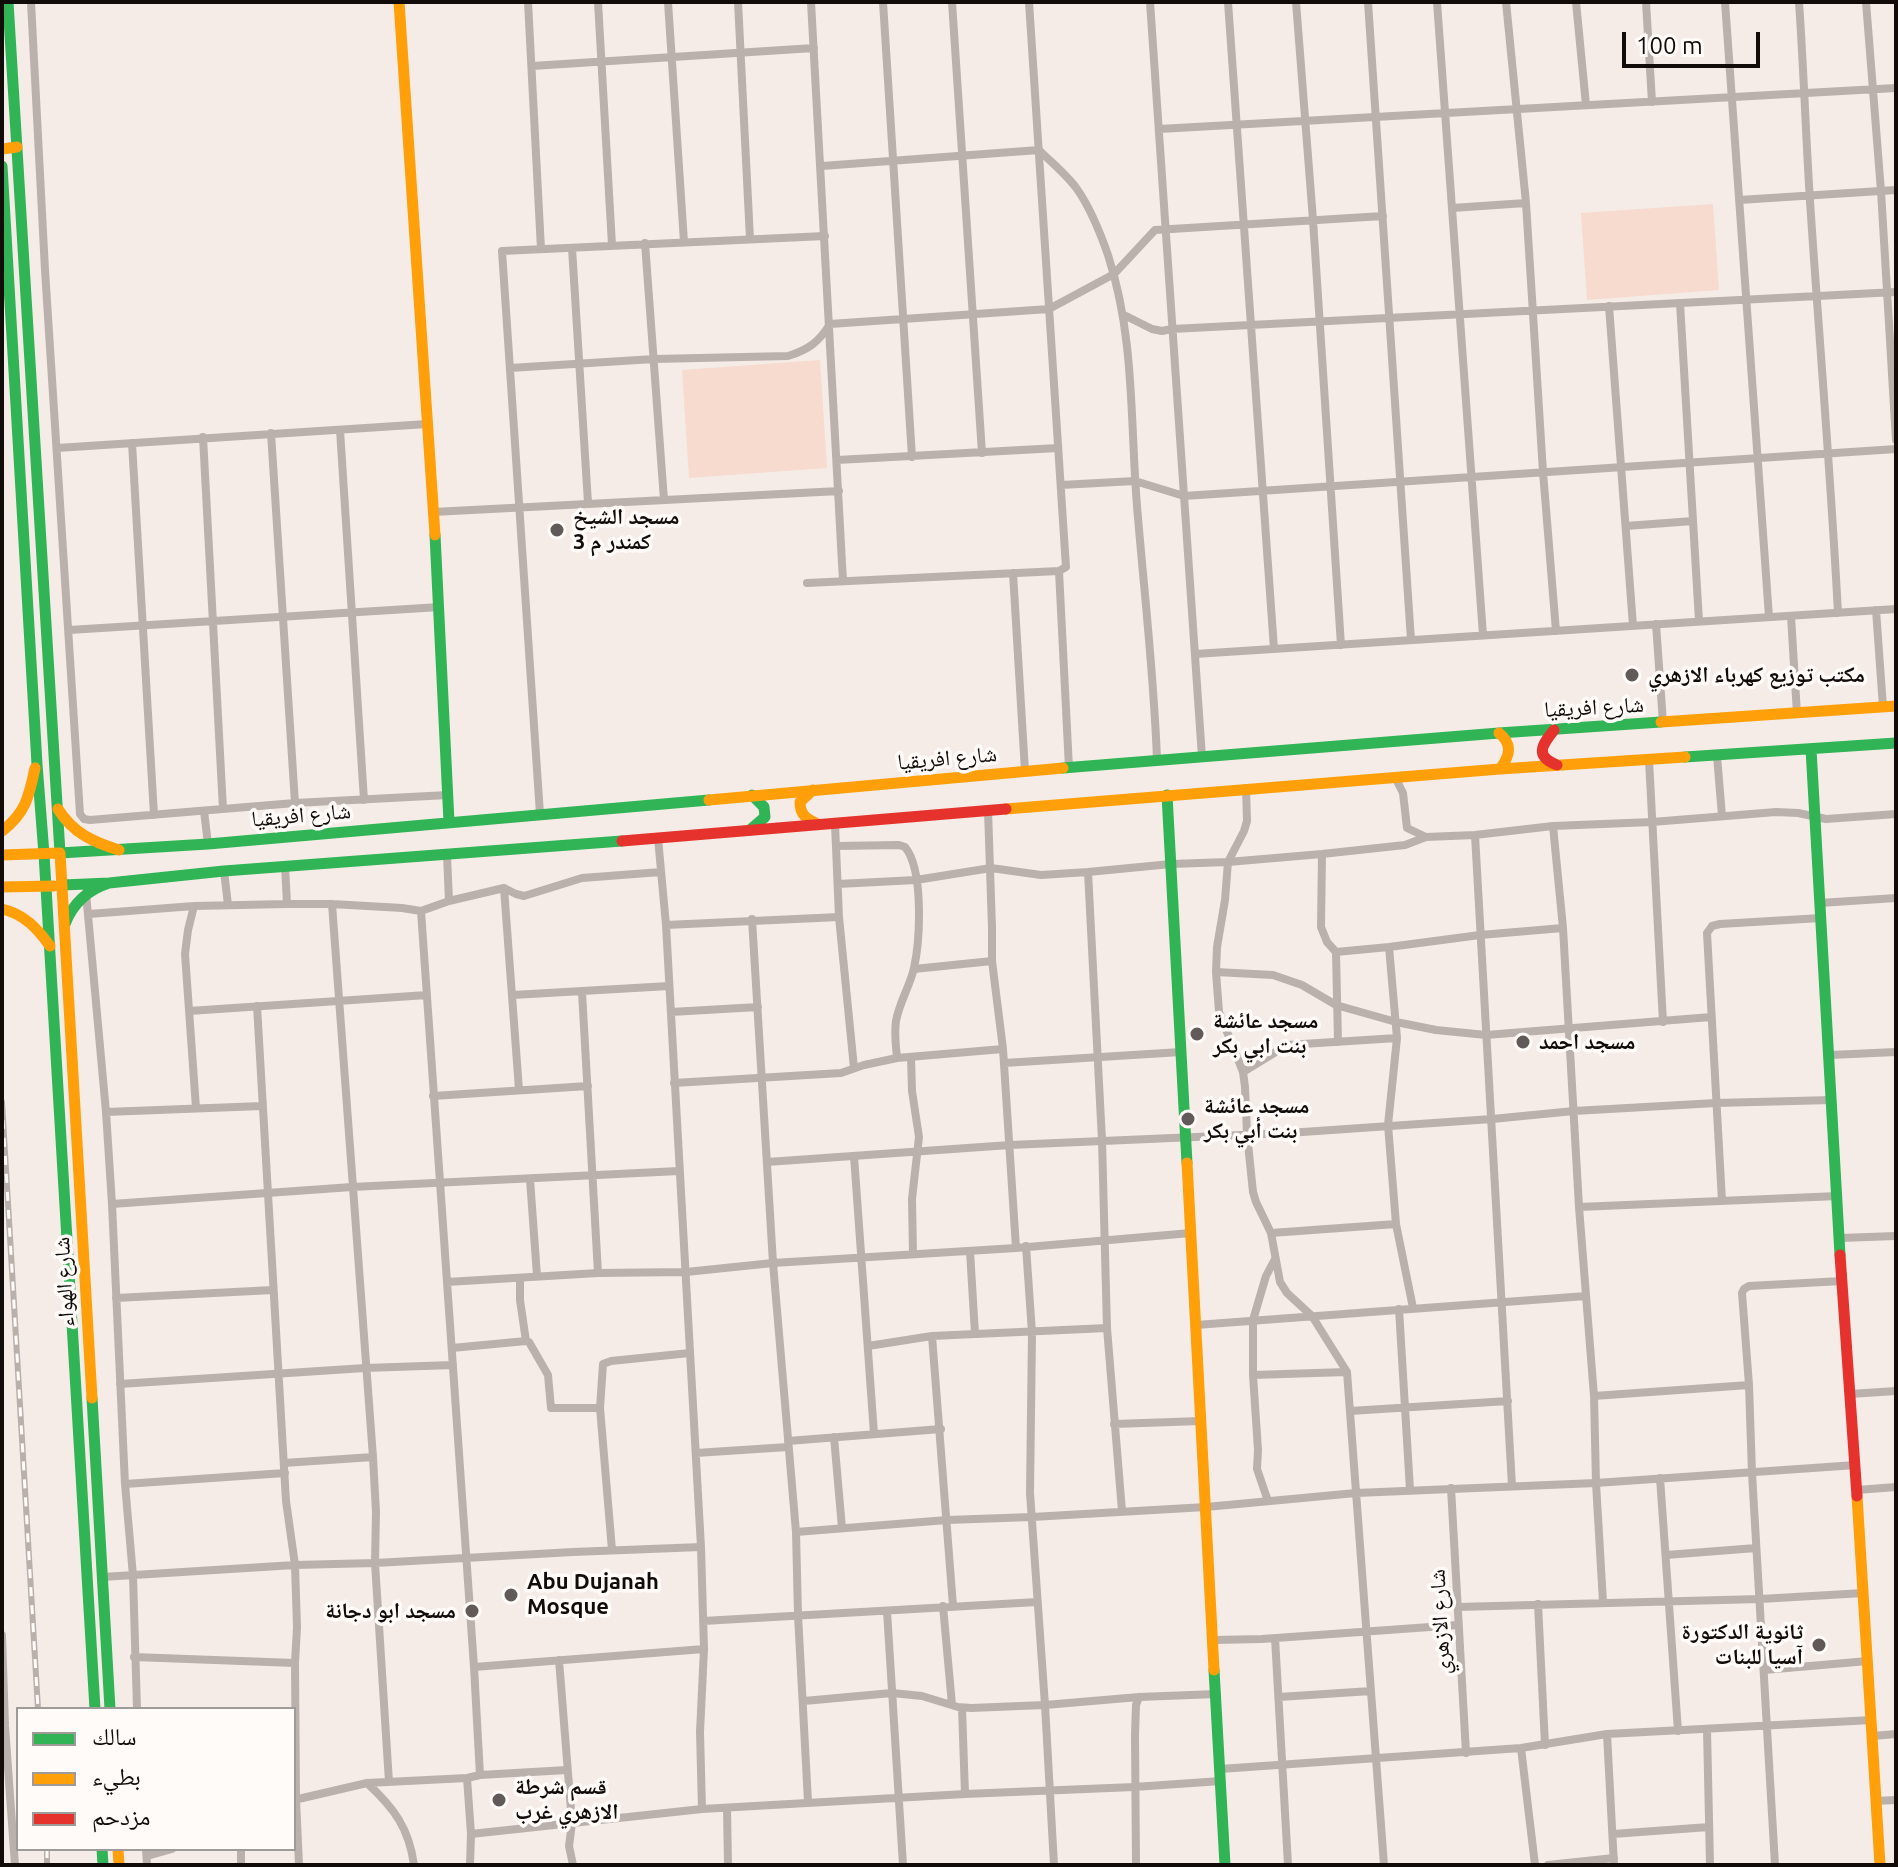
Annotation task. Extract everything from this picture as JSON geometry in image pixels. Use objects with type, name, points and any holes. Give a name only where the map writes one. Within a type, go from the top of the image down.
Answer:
[{"type":"main road","name":"شارع الهواء","points":[[8,2],[110,1707]]},
{"type":"main road","points":[[399,2],[440,607],[449,822]]},
{"type":"main road","points":[[2,149],[17,147]]},
{"type":"main road","points":[[2,164],[19,161]]},
{"type":"main road","name":"شارع الهواء","points":[[2,164],[95,1707]]},
{"type":"main road","name":"شارع افريقيا","points":[[2,855],[208,844],[1157,760],[1896,706]]},
{"type":"main road","points":[[1554,730],[1543,744],[1542,753],[1547,761],[1558,765]]},
{"type":"main road","points":[[1499,733],[1507,740],[1510,749],[1500,769]]},
{"type":"main road","points":[[2,887],[109,883],[1246,788],[1896,743]]},
{"type":"main road","points":[[1811,749],[1880,1865]]},
{"type":"main road","points":[[2,831],[15,822],[26,806],[37,764]]},
{"type":"main road","points":[[813,790],[800,802],[800,810],[803,816],[820,824]]},
{"type":"main road","points":[[749,831],[765,817],[764,807],[752,795]]},
{"type":"main road","points":[[1167,795],[1225,1865]]},
{"type":"main road","points":[[56,802],[64,819],[77,834],[119,850]]},
{"type":"main road","points":[[64,928],[68,915],[86,893],[109,883]]},
{"type":"main road","points":[[2,909],[19,914],[30,922],[51,947]]},
{"type":"street","points":[[31,2],[80,814],[90,820],[295,803],[448,795]]},
{"type":"street","points":[[528,2],[541,249]]},
{"type":"street","points":[[598,2],[612,245]]},
{"type":"street","points":[[668,2],[684,242]]},
{"type":"street","points":[[738,2],[750,239]]},
{"type":"street","points":[[811,2],[843,581]]},
{"type":"street","points":[[883,2],[912,457]]},
{"type":"street","points":[[952,2],[982,453]]},
{"type":"street","points":[[807,583],[1059,571],[1066,567],[1029,2]]},
{"type":"street","points":[[1150,2],[1202,757]]},
{"type":"street","points":[[1228,2],[1274,649]]},
{"type":"street","points":[[1296,2],[1341,645]]},
{"type":"street","points":[[1368,2],[1411,640]]},
{"type":"street","points":[[1437,2],[1483,635]]},
{"type":"street","points":[[1506,2],[1526,203],[1556,631]]},
{"type":"street","points":[[1576,2],[1586,105]]},
{"type":"street","points":[[1646,2],[1652,102]]},
{"type":"street","points":[[1725,2],[1769,617]]},
{"type":"street","points":[[1799,2],[1838,613]]},
{"type":"street","points":[[1866,2],[1892,292],[1896,440]]},
{"type":"street","points":[[532,66],[814,48]]},
{"type":"street","points":[[1159,129],[1896,88]]},
{"type":"street","points":[[822,166],[1039,150],[1068,178],[1085,201],[1102,237],[1124,315],[1157,760]]},
{"type":"street","points":[[1739,200],[1896,190]]},
{"type":"street","points":[[1452,208],[1526,203]]},
{"type":"street","points":[[830,324],[1049,309],[1114,274],[1155,230],[1383,216]]},
{"type":"street","points":[[540,814],[502,251],[825,236]]},
{"type":"street","points":[[645,243],[664,500]]},
{"type":"street","points":[[572,248],[588,503]]},
{"type":"street","points":[[1124,315],[1162,331],[1892,292]]},
{"type":"street","points":[[1680,303],[1699,621]]},
{"type":"street","points":[[1609,306],[1633,626]]},
{"type":"street","points":[[510,368],[654,359],[788,356],[815,344],[830,324]]},
{"type":"street","points":[[57,448],[427,424]]},
{"type":"street","points":[[340,430],[364,800]]},
{"type":"street","points":[[271,433],[295,803]]},
{"type":"street","points":[[203,437],[223,809]]},
{"type":"street","points":[[132,443],[154,815]]},
{"type":"street","points":[[837,460],[1058,448]]},
{"type":"street","points":[[1061,485],[1135,481],[1184,496],[1896,449]]},
{"type":"street","points":[[433,512],[839,491]]},
{"type":"street","points":[[1626,526],[1693,521]]},
{"type":"street","points":[[1059,571],[1069,768]]},
{"type":"street","points":[[1013,573],[1025,771]]},
{"type":"street","points":[[69,630],[440,607]]},
{"type":"street","points":[[1195,654],[1896,609]]},
{"type":"street","points":[[1876,610],[1883,707]]},
{"type":"street","points":[[1791,616],[1797,714]]},
{"type":"street","points":[[1656,624],[1663,723]]},
{"type":"street","points":[[1717,756],[1722,816]]},
{"type":"street","points":[[1649,760],[1663,1022]]},
{"type":"street","points":[[1395,777],[1403,793],[1407,828],[1426,837]]},
{"type":"street","points":[[1246,788],[1246,827],[1228,862],[1217,947],[1219,1012],[1243,1072],[1253,1192],[1271,1233],[1280,1282],[1287,1293],[1312,1316],[1347,1372],[1384,1865]]},
{"type":"street","points":[[988,810],[992,961],[1032,1333],[1030,1493],[1054,1865]]},
{"type":"street","points":[[204,811],[208,844]]},
{"type":"street","points":[[838,884],[916,880],[991,868],[1041,875],[1228,862],[1405,845],[1426,837],[1553,826],[1786,811],[1832,819],[1896,814]]},
{"type":"street","points":[[835,824],[839,917],[854,1068]]},
{"type":"street","points":[[1553,826],[1563,928],[1579,1207],[1594,1396],[1603,1602]]},
{"type":"street","points":[[1475,835],[1512,1486]]},
{"type":"street","points":[[658,838],[666,925],[701,1547],[704,1649],[700,1732],[702,1809]]},
{"type":"street","points":[[836,846],[905,847],[910,852],[920,914],[914,969],[896,1022],[897,1058]]},
{"type":"street","points":[[1322,854],[1321,927],[1327,942],[1336,952],[1338,1042]]},
{"type":"street","points":[[447,855],[449,901]]},
{"type":"street","points":[[285,866],[287,904]]},
{"type":"street","points":[[224,871],[228,905]]},
{"type":"street","points":[[89,914],[194,906],[287,904],[421,911],[504,888],[524,896],[582,878],[661,872]]},
{"type":"street","points":[[1088,872],[1099,1057],[1107,1328],[1122,1511]]},
{"type":"street","points":[[504,888],[519,1090]]},
{"type":"street","points":[[86,893],[112,1204],[125,1484],[133,1576],[137,1707]]},
{"type":"street","points":[[1820,903],[1896,898]]},
{"type":"street","points":[[332,904],[373,1457],[375,1563],[389,1782]]},
{"type":"street","points":[[194,906],[186,946],[196,1108]]},
{"type":"street","points":[[421,911],[480,1775]]},
{"type":"street","points":[[666,925],[839,917]]},
{"type":"street","points":[[1722,1201],[1707,933],[1712,926],[1720,924],[1821,918]]},
{"type":"street","points":[[752,919],[773,1263],[796,1532],[808,1802]]},
{"type":"street","points":[[1336,952],[1563,928]]},
{"type":"street","points":[[1389,947],[1397,1038],[1388,1125],[1396,1224],[1413,1308]]},
{"type":"street","points":[[914,969],[992,961]]},
{"type":"street","points":[[1216,972],[1273,975],[1302,985],[1336,1005],[1396,1022],[1486,1035],[1711,1017]]},
{"type":"street","points":[[513,995],[669,986]]},
{"type":"street","points":[[582,992],[598,1273]]},
{"type":"street","points":[[189,1011],[427,995]]},
{"type":"street","points":[[257,1006],[286,1501],[295,1565],[295,1707]]},
{"type":"street","points":[[671,1012],[758,1007]]},
{"type":"street","points":[[1243,1072],[1287,1045],[1397,1038]]},
{"type":"street","points":[[674,1083],[841,1073],[897,1058],[1003,1049]]},
{"type":"street","points":[[1004,1063],[1181,1052]]},
{"type":"street","points":[[1830,1055],[1896,1052]]},
{"type":"street","points":[[911,1057],[918,1129],[912,1199],[913,1254]]},
{"type":"street","points":[[433,1096],[588,1086]]},
{"type":"street","points":[[767,1162],[1010,1145],[1288,1133],[1574,1111],[1832,1100]]},
{"type":"street","points":[[106,1112],[262,1106]]},
{"type":"street","points":[[854,1156],[874,1434]]},
{"type":"street","points":[[112,1204],[352,1187],[679,1171]]},
{"type":"street","points":[[530,1179],[537,1276]]},
{"type":"street","points":[[1579,1207],[1838,1196]]},
{"type":"street","points":[[1271,1233],[1396,1224]]},
{"type":"street","points":[[447,1282],[598,1273],[686,1272],[1191,1233]]},
{"type":"street","points":[[1840,1238],[1896,1236]]},
{"type":"street","points":[[970,1251],[975,1334]]},
{"type":"street","points":[[1268,1501],[1258,1471],[1253,1320],[1266,1276],[1275,1258]]},
{"type":"street","points":[[520,1278],[526,1341]]},
{"type":"street","points":[[1775,1865],[1742,1293],[1749,1286],[1842,1281]]},
{"type":"street","points":[[116,1298],[273,1290]]},
{"type":"street","points":[[1196,1325],[1586,1296]]},
{"type":"street","points":[[1399,1309],[1410,1490]]},
{"type":"street","points":[[868,1346],[932,1336],[1107,1328]]},
{"type":"street","points":[[932,1336],[953,1606]]},
{"type":"street","points":[[452,1348],[529,1342],[548,1375],[551,1408],[600,1408]]},
{"type":"street","points":[[612,1550],[600,1408],[602,1367],[604,1363],[690,1353]]},
{"type":"street","points":[[120,1384],[453,1365]]},
{"type":"street","points":[[1253,1375],[1347,1372]]},
{"type":"street","points":[[1594,1396],[1749,1385]]},
{"type":"street","points":[[1850,1394],[1896,1391]]},
{"type":"street","points":[[1350,1411],[1508,1401]]},
{"type":"street","points":[[1114,1424],[1201,1421]]},
{"type":"street","points":[[696,1453],[834,1437],[941,1429]]},
{"type":"street","points":[[834,1437],[842,1528]]},
{"type":"street","points":[[284,1463],[373,1457]]},
{"type":"street","points":[[796,1532],[947,1520],[1206,1507],[1356,1493],[1596,1483],[1856,1465]]},
{"type":"street","points":[[125,1484],[285,1473]]},
{"type":"street","points":[[1660,1478],[1678,1731]]},
{"type":"street","points":[[1857,1490],[1896,1487]]},
{"type":"street","name":"شارع الازهري","points":[[1451,1488],[1466,1753]]},
{"type":"street","points":[[102,1577],[701,1547]]},
{"type":"street","points":[[1666,1555],[1756,1548]]},
{"type":"street","points":[[1457,1607],[1760,1599],[1864,1593]]},
{"type":"street","points":[[703,1621],[1037,1602]]},
{"type":"street","points":[[1538,1604],[1545,1745]]},
{"type":"street","points":[[943,1606],[952,1705]]},
{"type":"street","points":[[887,1611],[903,1865]]},
{"type":"street","points":[[1214,1640],[1458,1625]]},
{"type":"street","points":[[2,1635],[4,1726],[15,1824],[15,1865]]},
{"type":"street","points":[[1275,1638],[1288,1865]]},
{"type":"street","points":[[474,1667],[704,1649]]},
{"type":"street","points":[[134,1657],[295,1663]]},
{"type":"street","points":[[559,1660],[572,1823],[569,1846],[573,1865]]},
{"type":"street","points":[[1764,1670],[1868,1661]]},
{"type":"street","points":[[1279,1697],[1371,1691]]},
{"type":"street","points":[[804,1701],[892,1693],[922,1696],[962,1708],[1217,1694]]},
{"type":"street","points":[[1136,1865],[1135,1717],[1139,1697]]},
{"type":"street","points":[[962,1708],[965,1794]]},
{"type":"street","points":[[471,1834],[702,1809],[1134,1787],[1282,1766],[1521,1748],[1607,1734],[1872,1720]]},
{"type":"street","points":[[1707,1729],[1710,1865]]},
{"type":"street","points":[[1548,1865],[1614,1861],[1607,1734]]},
{"type":"street","points":[[1873,1736],[1896,1734]]},
{"type":"street","points":[[1521,1748],[1535,1865]]},
{"type":"street","points":[[296,1799],[367,1783],[567,1770]]},
{"type":"street","points":[[467,1778],[470,1865]]},
{"type":"street","points":[[367,1783],[400,1819],[414,1865]]},
{"type":"street","points":[[1875,1801],[1896,1800]]},
{"type":"street","points":[[727,1808],[728,1865]]},
{"type":"street","points":[[296,1816],[299,1865]]},
{"type":"street","points":[[2,1829],[15,1824]]},
{"type":"street","points":[[1613,1834],[1709,1827]]},
{"type":"shaded area","points":[[1713,204],[1719,290],[1587,300],[1581,213]]},
{"type":"shaded area","points":[[820,360],[827,468],[689,478],[682,370]]},
{"type":"railway","points":[[2,1102],[38,1707]]},
{"type":"railway","points":[[47,1851],[47,1865]]},
{"type":"traffic: fast","points":[[8,2],[60,853]]},
{"type":"traffic: fast","points":[[2,166],[44,854]]},
{"type":"traffic: fast","points":[[435,535],[449,822]]},
{"type":"traffic: fast","points":[[1063,768],[1661,722]]},
{"type":"traffic: fast","points":[[1685,757],[1896,743]]},
{"type":"traffic: fast","points":[[1811,749],[1840,1255]]},
{"type":"traffic: fast","points":[[750,830],[765,817],[764,807],[752,795]]},
{"type":"traffic: fast","points":[[1167,795],[1187,1163]]},
{"type":"traffic: fast","points":[[60,853],[208,844],[709,800]]},
{"type":"traffic: fast","points":[[63,885],[622,841]]},
{"type":"traffic: fast","points":[[44,854],[95,1707]]},
{"type":"traffic: fast","points":[[65,924],[82,898],[109,883]]},
{"type":"traffic: fast","points":[[92,1398],[110,1707]]},
{"type":"traffic: fast","points":[[1214,1670],[1225,1865]]},
{"type":"traffic: fast","points":[[102,1851],[103,1865]]},
{"type":"traffic: slow","points":[[399,2],[435,535]]},
{"type":"traffic: slow","points":[[2,149],[17,147]]},
{"type":"traffic: slow","points":[[1661,722],[1896,706]]},
{"type":"traffic: slow","points":[[1499,733],[1508,746],[1500,769]]},
{"type":"traffic: slow","points":[[1006,809],[1685,757]]},
{"type":"traffic: slow","points":[[2,831],[16,818],[25,803],[35,768]]},
{"type":"traffic: slow","points":[[709,800],[1063,768]]},
{"type":"traffic: slow","points":[[813,790],[800,802],[800,806],[804,816],[816,823]]},
{"type":"traffic: slow","points":[[58,809],[84,836],[119,850]]},
{"type":"traffic: slow","points":[[2,855],[60,853],[92,1398]]},
{"type":"traffic: slow","points":[[2,887],[54,886]]},
{"type":"traffic: slow","points":[[2,909],[17,914],[29,923],[50,946]]},
{"type":"traffic: slow","points":[[1187,1163],[1214,1670]]},
{"type":"traffic: slow","points":[[1857,1496],[1880,1865]]},
{"type":"traffic: slow","points":[[118,1851],[119,1865]]},
{"type":"traffic: jam","points":[[1554,730],[1542,750],[1545,758],[1557,765]]},
{"type":"traffic: jam","points":[[622,841],[1006,809]]},
{"type":"traffic: jam","points":[[1840,1255],[1857,1496]]},
{"type":"place","name":"مسجد الشيخ كمندر م 3","points":[[557,530]]},
{"type":"place","name":"مكتب توزيع كهرباء الازهري","points":[[1632,675]]},
{"type":"place","name":"مسجد عائشة بنت ابي بكر","points":[[1197,1034]]},
{"type":"place","name":"مسجد احمد","points":[[1523,1042]]},
{"type":"place","name":"مسجد عائشة بنت أبي بكر","points":[[1188,1119]]},
{"type":"place","name":"Abu Dujanah Mosque","points":[[511,1595]]},
{"type":"place","name":"مسجد ابو دجانة","points":[[472,1611]]},
{"type":"place","name":"ثانوية الدكتورة آسيا للبنات","points":[[1819,1645]]},
{"type":"place","name":"قسم شرطة الازهري غرب","points":[[499,1800]]}]
